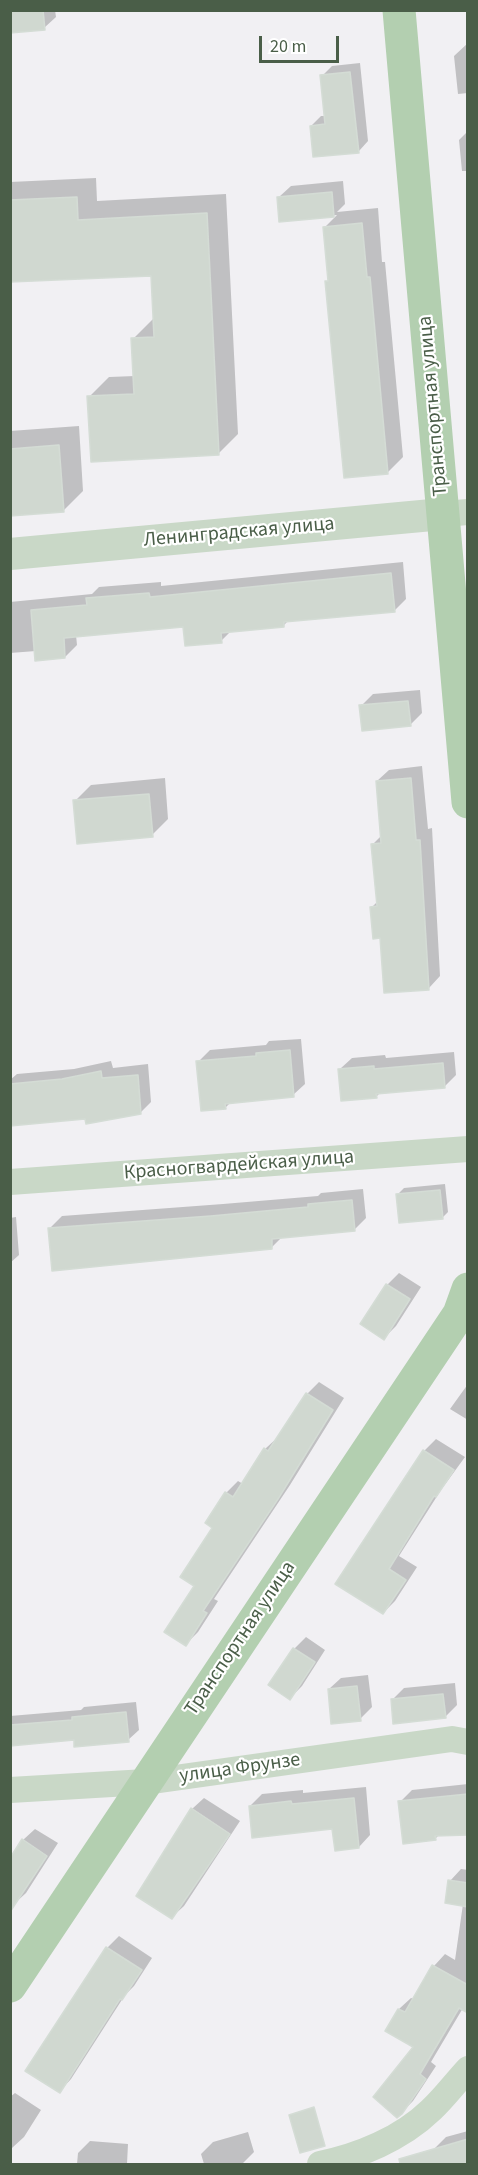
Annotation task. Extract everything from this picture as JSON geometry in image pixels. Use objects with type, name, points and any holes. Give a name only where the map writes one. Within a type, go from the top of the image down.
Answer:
[{"type":"main road","name":"Транспортная улица","points":[[399,10],[455,513],[468,802]]},
{"type":"main road","name":"Транспортная улица","points":[[10,1986],[459,1314],[468,1289]]},
{"type":"street","name":"Ленинградская улица","points":[[10,554],[455,513]]},
{"type":"street","name":"Красногвардейская улица","points":[[10,1182],[468,1149]]},
{"type":"street","name":"улица Фрунзе","points":[[10,1790],[146,1782],[452,1739],[468,1742]]},
{"type":"street","points":[[320,2164],[345,2159],[390,2140],[429,2112],[468,2069]]},
{"type":"building","points":[[10,10],[43,10],[45,30],[10,33]]},
{"type":"building","points":[[350,72],[359,153],[313,157],[310,126],[325,124],[320,75]]},
{"type":"building","points":[[332,192],[334,217],[279,222],[277,197]]},
{"type":"building","points":[[77,197],[78,220],[207,213],[219,455],[91,462],[87,396],[134,394],[131,338],[154,337],[151,276],[10,282],[10,200]]},
{"type":"building","points":[[362,223],[367,277],[370,277],[388,474],[344,478],[325,281],[328,281],[323,227]]},
{"type":"building","points":[[59,445],[64,512],[10,516],[10,449]]},
{"type":"building","points":[[391,573],[395,612],[284,622],[284,627],[221,633],[222,643],[185,646],[183,627],[64,638],[65,658],[35,661],[31,610],[87,605],[86,598],[149,593],[150,597]]},
{"type":"building","points":[[408,701],[411,726],[362,731],[359,705]]},
{"type":"building","points":[[411,778],[416,840],[420,840],[429,990],[384,993],[380,938],[373,939],[370,907],[377,906],[371,844],[381,843],[376,781]]},
{"type":"building","points":[[149,794],[153,837],[77,844],[73,800]]},
{"type":"building","points":[[290,1050],[294,1097],[225,1104],[226,1109],[201,1111],[196,1061],[256,1056],[256,1053]]},
{"type":"building","points":[[443,1063],[445,1088],[376,1094],[377,1098],[341,1101],[338,1069],[374,1066],[374,1069]]},
{"type":"building","points":[[101,1071],[102,1078],[138,1075],[141,1114],[86,1124],[85,1119],[10,1126],[10,1084],[62,1079]]},
{"type":"building","points":[[440,1190],[443,1219],[399,1223],[396,1194]]},
{"type":"building","points":[[352,1200],[355,1231],[272,1239],[272,1249],[52,1271],[48,1228],[211,1216],[308,1207],[308,1204]]},
{"type":"building","points":[[386,1284],[410,1299],[384,1340],[360,1324]]},
{"type":"building","points":[[306,1393],[333,1410],[278,1499],[203,1611],[207,1613],[186,1646],[164,1632],[194,1586],[180,1577],[212,1528],[205,1523],[225,1492],[233,1497],[264,1448],[268,1451]]},
{"type":"building","points":[[423,1450],[454,1470],[436,1497],[434,1496],[389,1569],[406,1580],[383,1614],[335,1584]]},
{"type":"building","points":[[293,1648],[315,1662],[290,1700],[268,1685]]},
{"type":"building","points":[[357,1686],[361,1721],[331,1724],[328,1689]]},
{"type":"building","points":[[443,1694],[446,1718],[393,1724],[391,1699]]},
{"type":"building","points":[[126,1712],[129,1742],[74,1747],[74,1740],[10,1746],[10,1725],[72,1720],[72,1717]]},
{"type":"building","points":[[468,1794],[468,1835],[435,1836],[436,1840],[403,1844],[398,1801]]},
{"type":"building","points":[[354,1798],[359,1848],[335,1851],[332,1829],[252,1838],[249,1806]]},
{"type":"building","points":[[191,1808],[230,1834],[172,1919],[136,1896]]},
{"type":"building","points":[[22,1839],[47,1856],[10,1912],[10,1858]]},
{"type":"building","points":[[448,1880],[468,1883],[468,1907],[445,1903]]},
{"type":"building","points":[[106,1947],[142,1970],[122,2000],[120,1999],[60,2093],[25,2071]]},
{"type":"building","points":[[432,1965],[468,1985],[468,2013],[459,2008],[420,2074],[426,2079],[397,2118],[373,2097],[413,2047],[385,2031],[398,2009],[405,2012]]},
{"type":"building","points":[[314,2107],[325,2146],[300,2153],[289,2115]]},
{"type":"building","points":[[468,2139],[468,2164],[400,2164],[399,2159]]}]
